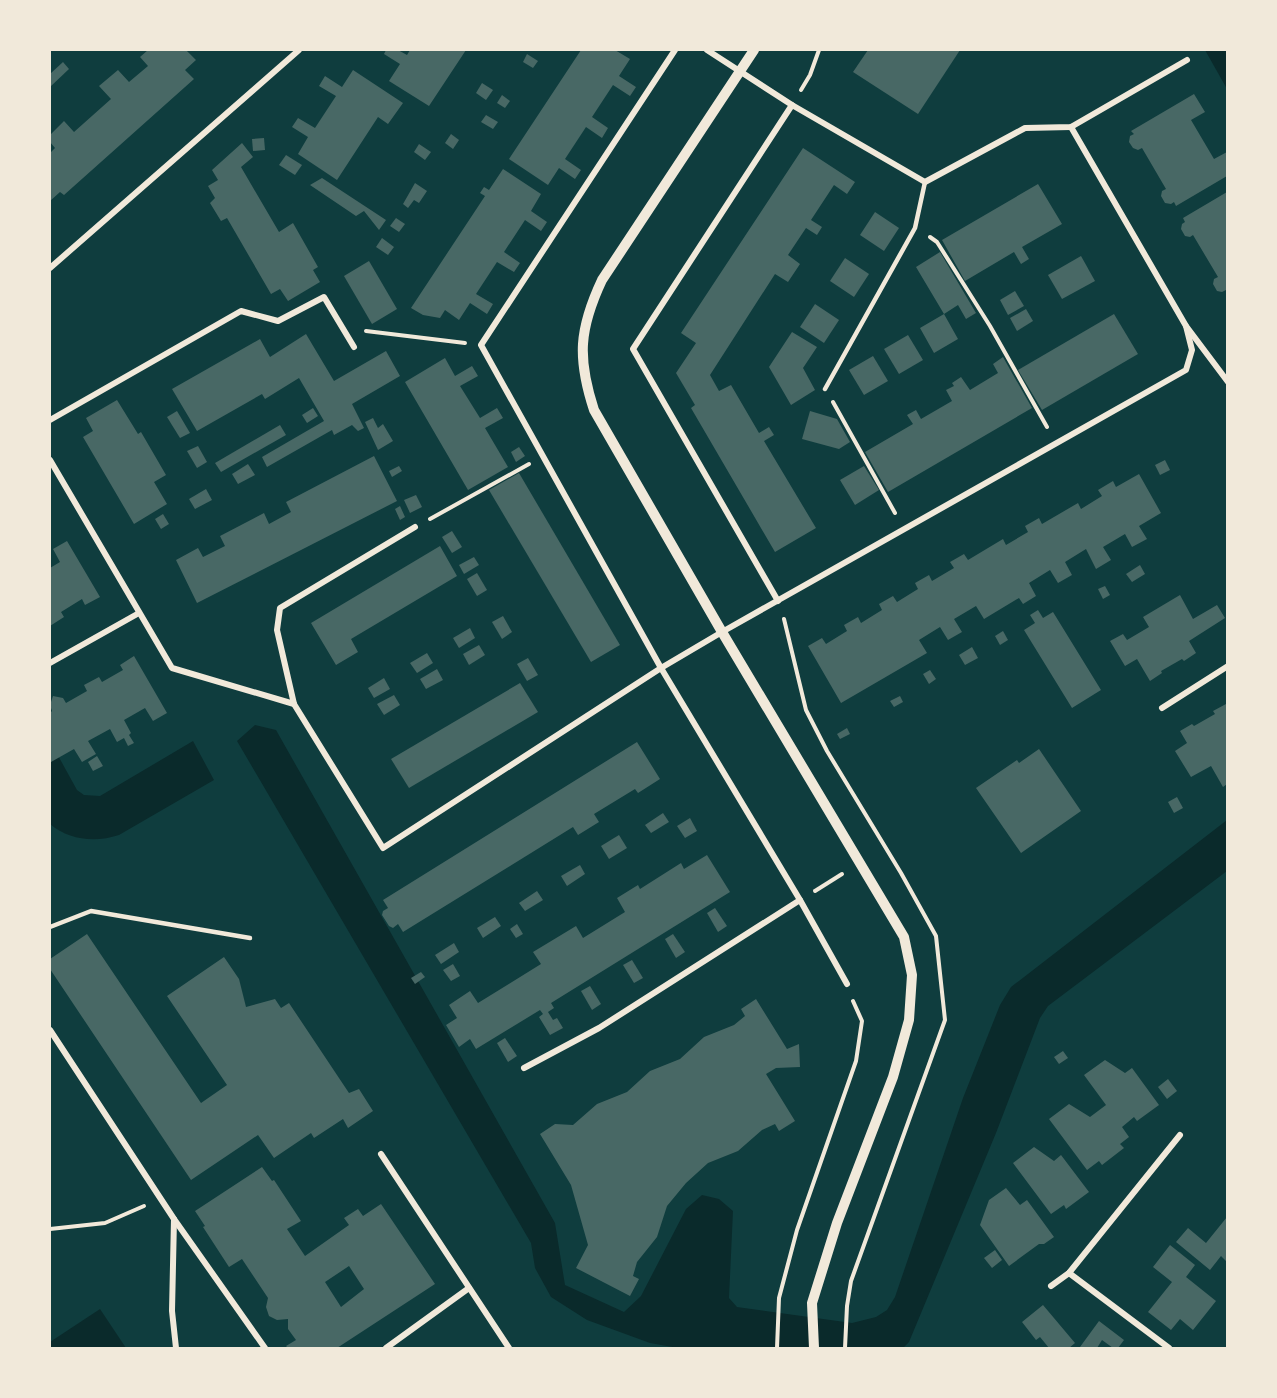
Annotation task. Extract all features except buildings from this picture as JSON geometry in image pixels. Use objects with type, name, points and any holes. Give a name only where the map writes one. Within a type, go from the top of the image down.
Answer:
[{"type":"street","points":[[50,268],[299,50]]},
{"type":"street","points":[[675,50],[481,345],[661,668],[800,900],[847,984]]},
{"type":"street","points":[[706,50],[792,105],[926,182],[1025,128],[1071,127],[1187,60]]},
{"type":"street","points":[[754,50],[602,280],[587,320],[581,357],[585,383],[594,411],[904,938],[912,975],[909,1020],[893,1077],[837,1223],[812,1303],[814,1348]]},
{"type":"street","points":[[778,601],[633,349],[792,105]]},
{"type":"street","points":[[1071,127],[1186,326],[1227,382]]},
{"type":"street","points":[[50,420],[241,311],[278,321],[324,297],[354,347]]},
{"type":"street","points":[[415,527],[280,608],[277,630],[294,704],[383,848],[661,668],[1186,370],[1192,350],[1186,326]]},
{"type":"street","points":[[50,460],[172,669],[294,704]]},
{"type":"street","points":[[50,663],[139,613]]},
{"type":"street","points":[[1162,708],[1227,666]]},
{"type":"street","points":[[524,1068],[598,1028],[800,900]]},
{"type":"street","points":[[50,1030],[174,1219],[265,1348]]},
{"type":"street","points":[[1051,1286],[1069,1273],[1180,1135]]},
{"type":"street","points":[[381,1154],[509,1348]]},
{"type":"street","points":[[174,1219],[172,1311],[176,1348]]},
{"type":"street","points":[[1069,1273],[1169,1348]]},
{"type":"street","points":[[386,1348],[470,1288]]},
{"type":"lane","points":[[825,389],[915,226],[926,182]]},
{"type":"lane","points":[[50,927],[91,911],[250,938]]},
{"type":"path","points":[[792,105],[810,75],[819,50]]},
{"type":"path","points":[[915,226],[937,242],[990,327],[1056,444]]},
{"type":"path","points":[[342,328],[481,345]]},
{"type":"path","points":[[825,389],[904,530]]},
{"type":"path","points":[[415,527],[543,457]]},
{"type":"path","points":[[778,601],[786,624],[806,710],[827,751],[901,873],[936,936],[945,1020],[851,1281],[845,1348]]},
{"type":"path","points":[[777,1348],[779,1298],[797,1230],[856,1061],[861,1021],[847,984]]},
{"type":"path","points":[[50,1230],[105,1223],[160,1198]]},
{"type":"water","points":[[1205,50],[1227,50],[1227,89]]},
{"type":"water","points":[[255,725],[276,730],[555,1223],[565,1285],[624,1312],[641,1296],[686,1209],[702,1195],[719,1199],[733,1211],[729,1298],[737,1307],[852,1323],[876,1317],[887,1310],[895,1297],[963,1098],[1000,1005],[1011,987],[1227,820],[1227,871],[1048,1006],[1040,1018],[996,1133],[909,1342],[903,1348],[678,1348],[650,1343],[587,1320],[551,1297],[535,1268],[531,1243],[237,741]]},
{"type":"water","points":[[50,741],[77,790],[84,795],[100,796],[193,741],[214,780],[119,835],[101,839],[74,837],[50,824]]},
{"type":"water","points":[[100,1309],[126,1348],[50,1348],[50,1342]]}]
